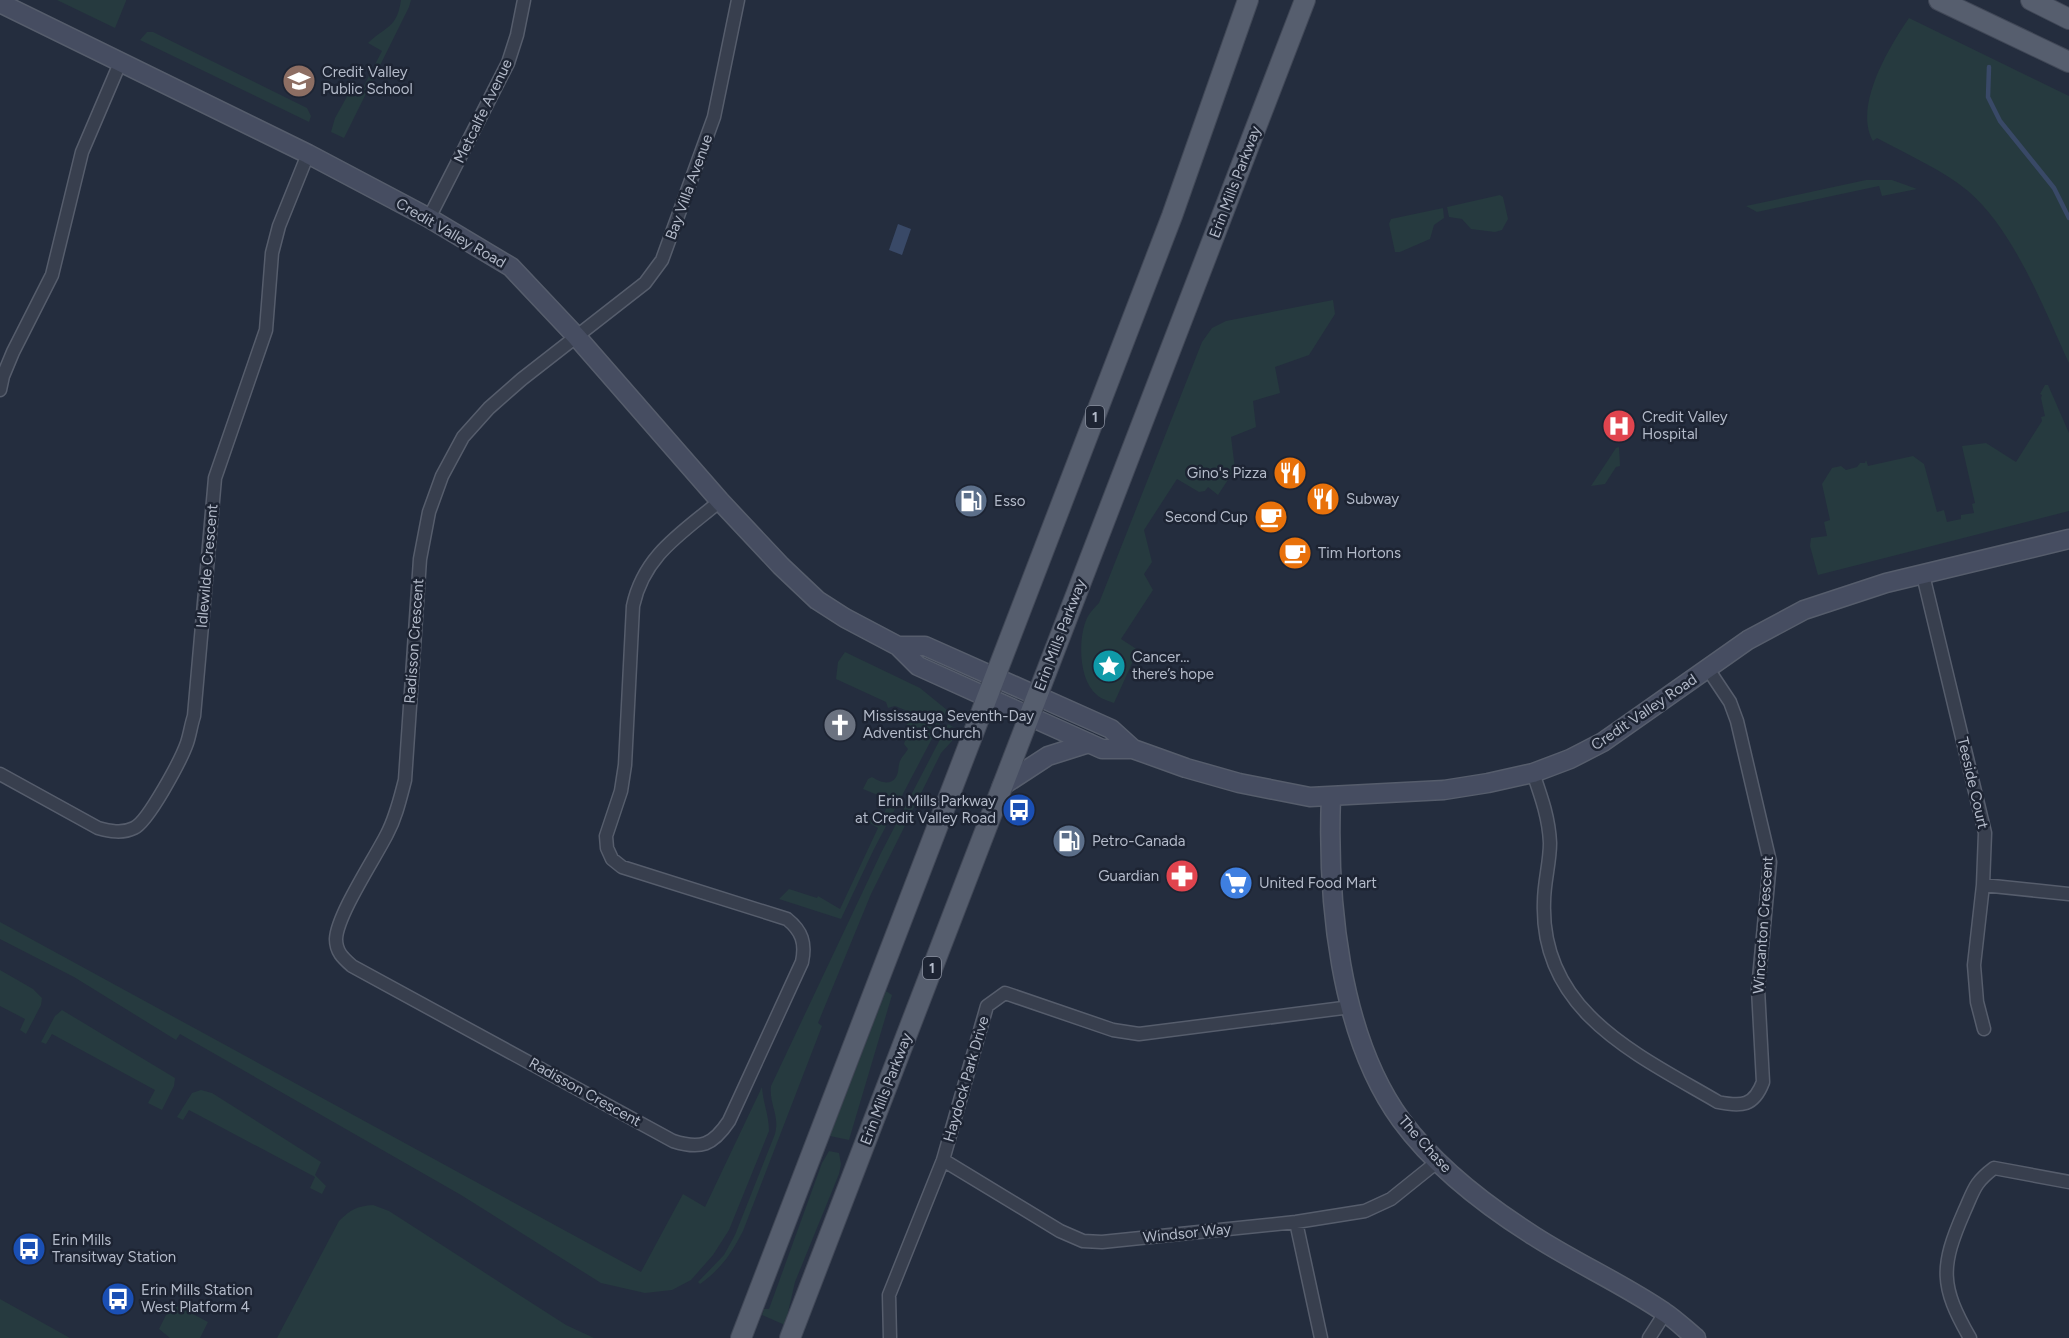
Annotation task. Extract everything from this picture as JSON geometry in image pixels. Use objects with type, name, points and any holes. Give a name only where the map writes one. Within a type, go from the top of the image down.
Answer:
[{"type":"main road","name":"1","points":[[741,1338],[1172,216],[1248,0]]},
{"type":"main road","name":"Erin Mills Parkway","points":[[790,1338],[1305,0]]},
{"type":"main road","points":[[1939,0],[2069,62]]},
{"type":"main road","points":[[2031,0],[2069,19]]},
{"type":"street","name":"Metcalfe Avenue","points":[[429,218],[508,63],[517,35],[524,0]]},
{"type":"street","name":"Bay Villa Avenue","points":[[576,336],[645,283],[662,260],[714,117],[738,0]]},
{"type":"street","name":"Credit Valley Road","points":[[0,3],[308,154],[429,218],[511,267],[576,336],[720,501],[781,566],[817,600],[845,618],[898,646],[918,666],[1102,749],[1132,749],[1185,768],[1295,795],[1331,796],[1444,790],[1488,783],[1533,773],[1570,759],[1603,742],[1748,640],[1804,610],[1842,596],[2069,539]]},
{"type":"street","points":[[0,390],[13,352],[52,275],[82,152],[120,63]]},
{"type":"street","name":"Idlewilde Crescent","points":[[0,774],[98,828],[126,831],[136,827],[150,812],[187,743],[194,716],[215,478],[266,330],[272,253],[279,226],[308,154]]},
{"type":"street","name":"Radisson Crescent","points":[[576,336],[489,408],[463,438],[442,476],[429,513],[420,559],[405,780],[398,808],[388,832],[340,925],[336,937],[337,947],[341,957],[352,966],[673,1140],[690,1146],[708,1143],[720,1135],[729,1121],[802,962],[804,950],[802,936],[797,926],[787,919],[622,867],[612,859],[607,848],[606,836],[621,791],[625,765],[633,606],[636,589],[654,558],[720,501]]},
{"type":"street","name":"Teeside Court","points":[[1923,575],[1985,833],[1983,885],[1974,965],[1977,1002],[1984,1029]]},
{"type":"street","name":"Credit Valley Road","points":[[898,646],[925,646],[1111,729],[1132,749]]},
{"type":"street","name":"Wincanton Crescent","points":[[1533,773],[1548,821],[1550,844],[1544,902],[1545,927],[1551,956],[1565,986],[1583,1010],[1622,1045],[1718,1102],[1732,1105],[1751,1101],[1758,1095],[1763,1082],[1758,989],[1770,862],[1737,721],[1730,702],[1708,669]]},
{"type":"street","points":[[1002,786],[1048,756],[1089,742]]},
{"type":"street","name":"The Chase","points":[[1331,796],[1332,894],[1339,951],[1351,1007],[1369,1065],[1401,1119],[1437,1162],[1486,1204],[1535,1237],[1665,1312],[1696,1338]]},
{"type":"street","points":[[1983,885],[2069,894]]},
{"type":"street","name":"Haydock Park Drive","points":[[890,1338],[889,1295],[943,1160],[987,1006],[1005,993],[1113,1030],[1139,1034],[1351,1007]]},
{"type":"street","name":"Windsor Way","points":[[943,1160],[1060,1231],[1083,1241],[1102,1242],[1296,1222],[1365,1211],[1391,1199],[1437,1162]]},
{"type":"street","points":[[1970,1338],[1948,1290],[1946,1269],[1950,1242],[1978,1180],[1994,1168],[2069,1182]]},
{"type":"street","points":[[1296,1222],[1321,1338]]},
{"type":"street","points":[[1649,1338],[1665,1312]]},
{"type":"green space","points":[[57,0],[126,0],[126,1],[115,28]]},
{"type":"green space","points":[[401,0],[411,0],[409,7],[344,138],[331,132],[335,118],[349,93],[358,97],[382,51],[368,43],[394,21]]},
{"type":"green space","points":[[1909,18],[2069,96],[2069,363],[2014,248],[1985,207],[1958,183],[1936,169],[1877,138],[1873,141],[1868,127],[1867,112],[1870,95],[1892,45]]},
{"type":"green space","points":[[147,32],[153,32],[307,108],[311,116],[309,122],[140,40]]},
{"type":"green space","points":[[1866,180],[1892,180],[1917,189],[1882,196],[1879,186],[1757,212],[1746,206]]},
{"type":"green space","points":[[1500,195],[1503,197],[1508,219],[1502,230],[1495,232],[1471,229],[1462,219],[1449,217],[1447,207]]},
{"type":"green space","points":[[1443,208],[1444,218],[1434,225],[1430,239],[1395,252],[1389,224],[1391,219]]},
{"type":"green space","points":[[1333,300],[1335,314],[1309,355],[1275,367],[1280,393],[1253,401],[1256,427],[1231,437],[1235,469],[1218,495],[1208,487],[1205,491],[1199,492],[1177,479],[1144,530],[1152,562],[1144,574],[1153,590],[1121,639],[1138,650],[1114,703],[1101,698],[1091,688],[1083,669],[1081,647],[1084,626],[1088,616],[1099,603],[1202,342],[1212,328],[1226,321]]},
{"type":"green space","points":[[2045,385],[2048,385],[2069,433],[2069,511],[1818,575],[1810,546],[1811,538],[1827,536],[1824,522],[1830,520],[1822,484],[1832,468],[1841,466],[1846,470],[1865,463],[1866,460],[1868,466],[1913,456],[1924,464],[1937,512],[1944,510],[1947,522],[1961,519],[1961,515],[1974,513],[1972,504],[1975,503],[1962,446],[1986,443],[2016,462],[2042,421],[2041,417],[2045,416],[2040,394]]},
{"type":"green space","points":[[1619,447],[1620,466],[1616,467],[1605,484],[1591,486],[1616,448]]},
{"type":"green space","points":[[845,652],[920,688],[947,710],[874,849],[841,919],[779,899],[789,889],[817,898],[818,896],[840,909],[878,828],[868,822],[870,820],[880,822],[886,809],[878,807],[880,796],[863,789],[868,779],[872,777],[886,782],[895,779],[900,761],[908,749],[904,744],[905,741],[894,736],[895,733],[904,730],[909,720],[905,710],[895,706],[888,708],[886,702],[836,679],[838,662]]},
{"type":"green space","points":[[948,724],[955,728],[952,741],[941,753],[871,894],[818,1023],[822,1026],[743,1231],[725,1260],[700,1284],[698,1282],[724,1255],[735,1235],[775,1134],[776,1121],[771,1099],[771,1086],[881,853]]},
{"type":"green space","points":[[0,922],[641,1272],[683,1194],[705,1207],[762,1087],[769,1131],[729,1230],[713,1255],[691,1280],[672,1290],[645,1293],[601,1283],[461,1195],[180,1034],[176,1040],[74,977],[0,939]]},
{"type":"green space","points":[[0,970],[33,989],[42,998],[41,1005],[26,1034],[20,1030],[25,1019],[0,1006]]},
{"type":"green space","points":[[886,991],[892,995],[849,1140],[830,1136]]},
{"type":"green space","points":[[62,1010],[175,1078],[174,1086],[162,1110],[148,1103],[155,1090],[52,1034],[46,1044],[41,1042],[55,1016]]},
{"type":"green space","points":[[201,1090],[212,1093],[321,1162],[315,1175],[326,1186],[322,1194],[310,1188],[315,1177],[189,1110],[183,1120],[177,1117],[192,1093]]},
{"type":"green space","points":[[829,1151],[839,1153],[841,1164],[839,1174],[795,1282],[785,1325],[762,1315],[764,1309],[769,1309],[822,1163]]},
{"type":"green space","points":[[373,1205],[389,1211],[566,1325],[594,1338],[277,1338],[339,1221],[354,1209]]},
{"type":"green space","points":[[0,1299],[70,1338],[0,1338]]},
{"type":"green space","points":[[172,1303],[208,1322],[200,1338],[170,1338],[159,1329]]},
{"type":"water","points":[[898,224],[911,229],[902,255],[889,250]]},
{"type":"waterway","points":[[1989,67],[1988,97],[2000,121],[2054,188],[2069,218]]},
{"type":"place","name":"Credit Valley Public School","points":[[299,81]]},
{"type":"place","name":"Credit Valley Hospital","points":[[1619,426]]},
{"type":"place","name":"Gino's Pizza","points":[[1290,473]]},
{"type":"place","name":"Subway","points":[[1323,499]]},
{"type":"place","name":"Esso","points":[[971,501]]},
{"type":"place","name":"Second Cup","points":[[1271,517]]},
{"type":"place","name":"Tim Hortons","points":[[1295,553]]},
{"type":"place","name":"Cancer… there’s hope","points":[[1109,666]]},
{"type":"place","name":"Mississauga Seventh-Day Adventist Church","points":[[840,725]]},
{"type":"place","name":"Erin Mills Parkway at Credit Valley Road","points":[[1019,810]]},
{"type":"place","name":"Petro-Canada","points":[[1069,841]]},
{"type":"place","name":"Guardian","points":[[1182,876]]},
{"type":"place","name":"United Food Mart","points":[[1236,883]]},
{"type":"place","name":"Erin Mills Transitway Station","points":[[29,1249]]},
{"type":"place","name":"Erin Mills Station West Platform 4","points":[[118,1299]]}]
